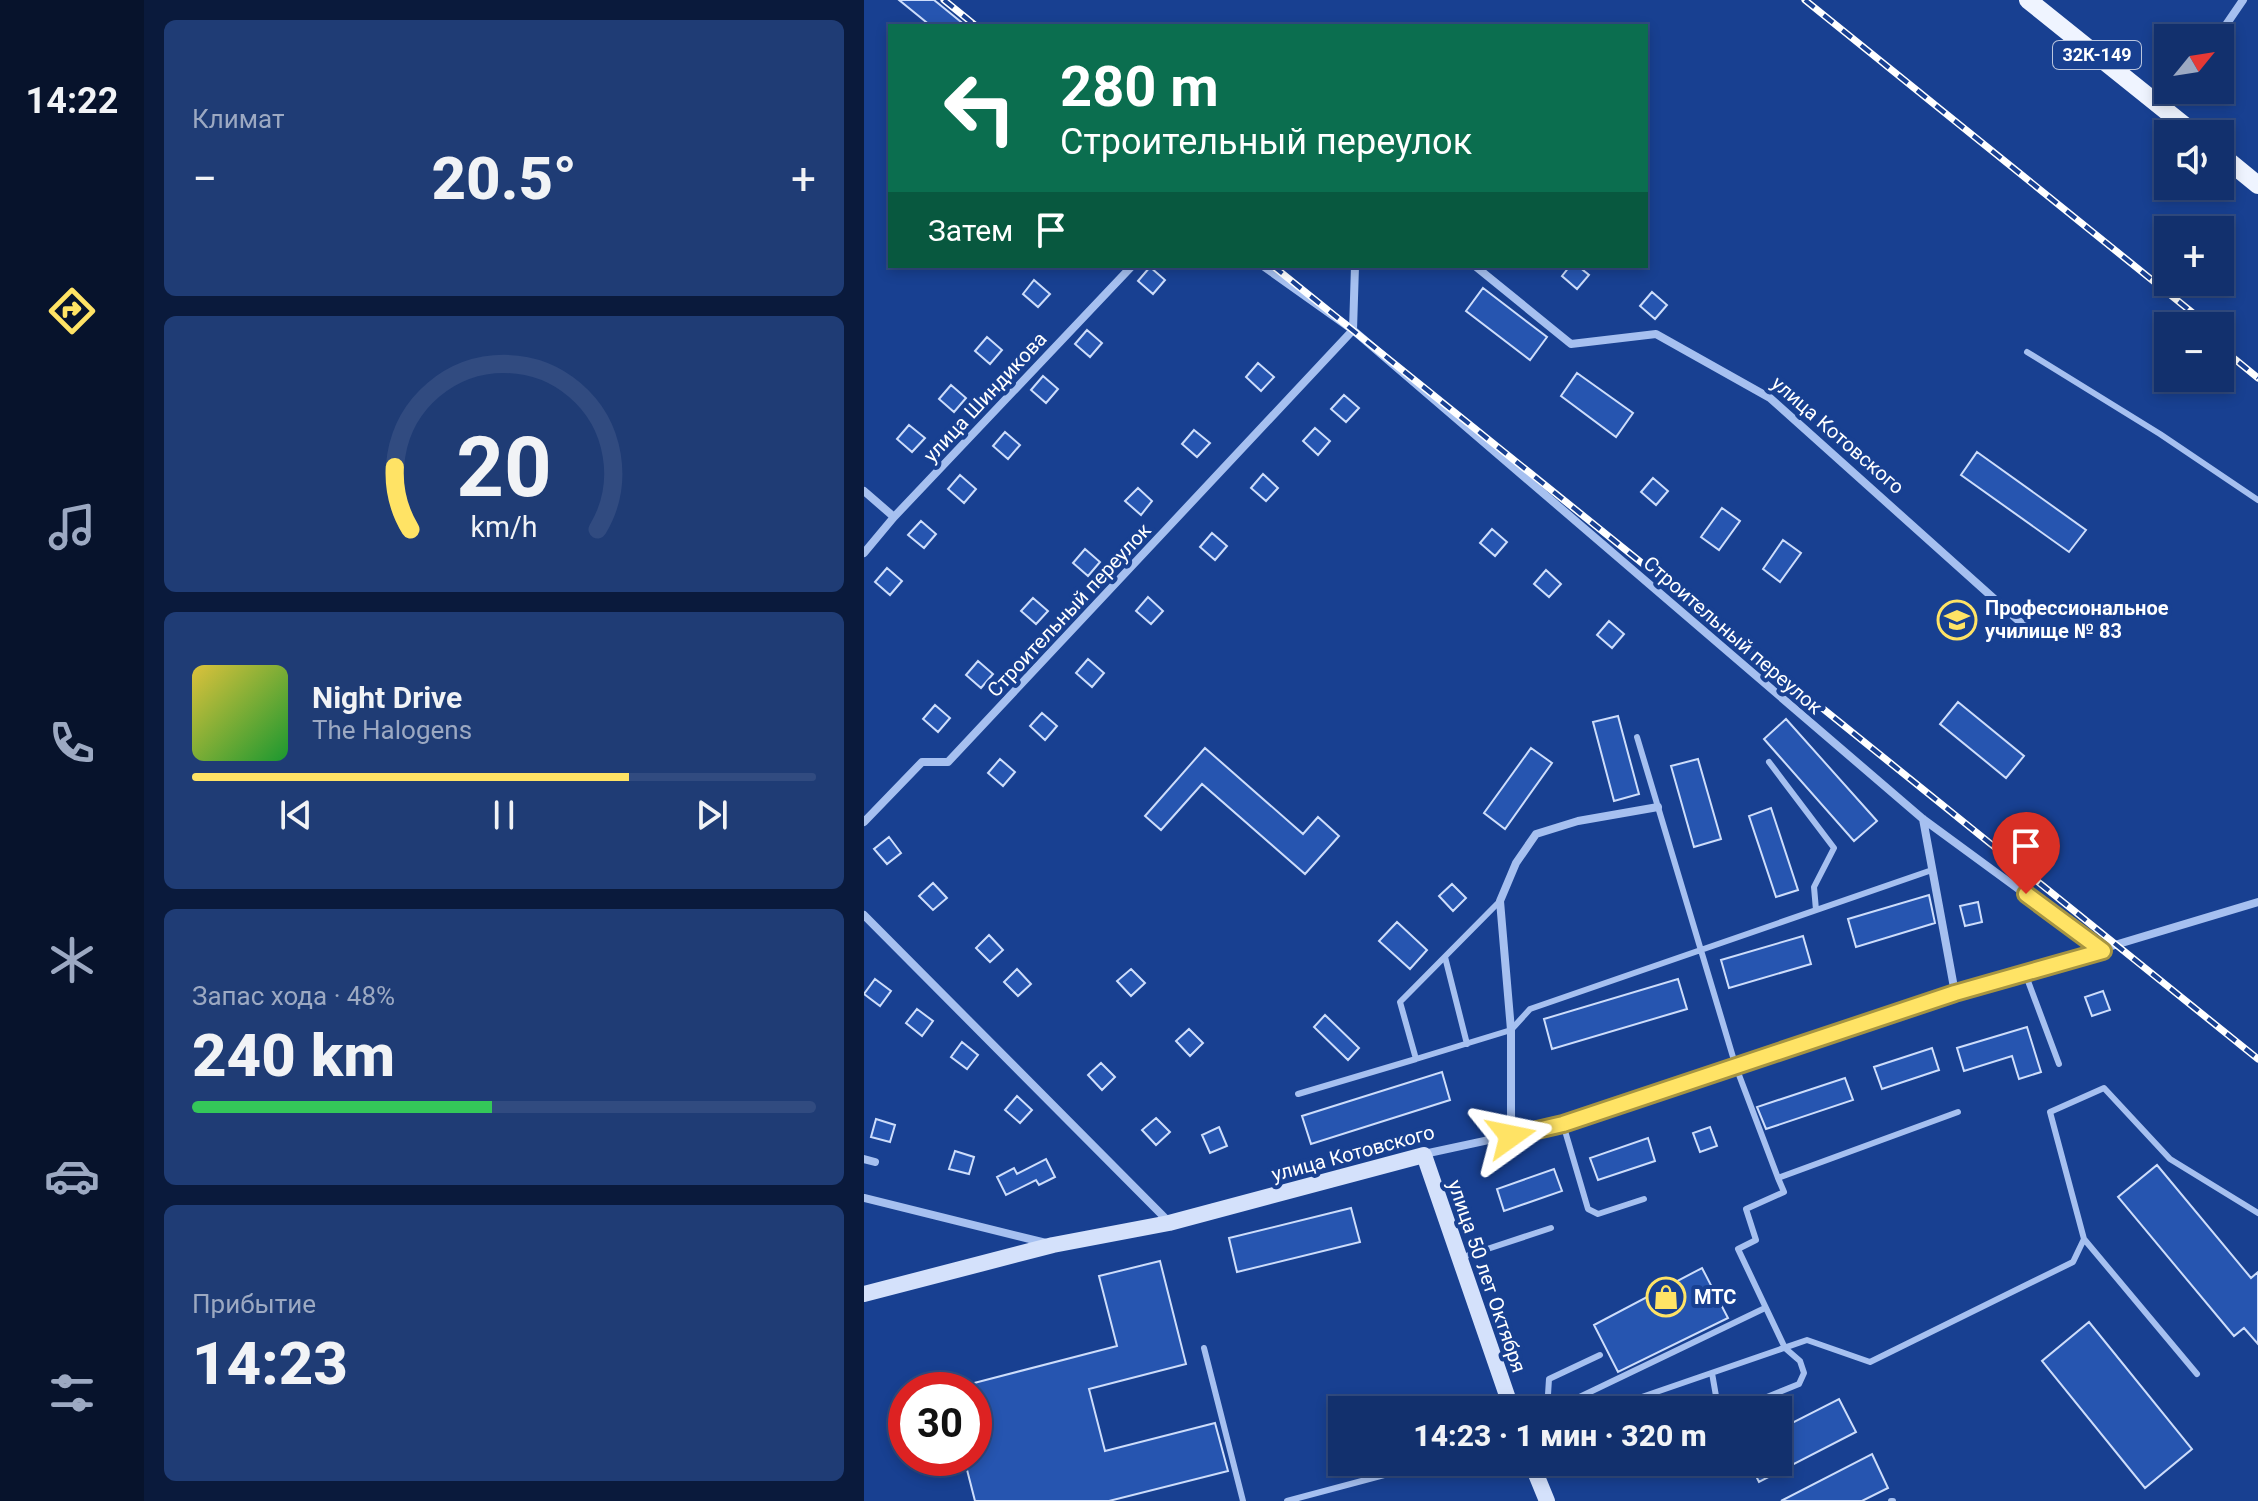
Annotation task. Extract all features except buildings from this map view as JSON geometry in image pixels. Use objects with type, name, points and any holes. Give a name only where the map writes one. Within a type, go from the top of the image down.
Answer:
[{"type":"main road","name":"32К-149","points":[[2028,0],[2166,110]]},
{"type":"main road","points":[[2166,110],[2178,120]]},
{"type":"main road","points":[[2234,165],[2258,185]]},
{"type":"main road","name":"улица Котовского","points":[[864,1294],[1053,1245],[1169,1223],[1424,1155]]},
{"type":"main road","name":"улица 50 лет Октября","points":[[1424,1155],[1507,1396]]},
{"type":"main road","points":[[1537,1476],[1547,1501]]},
{"type":"street","points":[[2227,24],[2243,0]]},
{"type":"street","points":[[2166,110],[2170,104]]},
{"type":"street","name":"улица Шиндикова","points":[[864,553],[894,517],[1130,268]]},
{"type":"street","name":"Строительный переулок","points":[[1266,268],[1353,330],[1923,819],[2103,951]]},
{"type":"street","points":[[1353,330],[1355,268]]},
{"type":"street","name":"улица Котовского","points":[[1477,268],[1571,344],[1656,334],[1770,398],[2029,630]]},
{"type":"street","name":"Строительный переулок","points":[[864,822],[922,762],[948,762],[1353,330]]},
{"type":"street","points":[[864,491],[894,517]]},
{"type":"street","points":[[1511,1136],[1511,1030],[1500,901],[1516,863],[1536,834],[1578,821],[1658,807]]},
{"type":"street","points":[[1923,819],[1955,993]]},
{"type":"street","name":"улица Котовского","points":[[1424,1155],[1563,1124],[1955,993],[2258,902]]},
{"type":"street","points":[[864,915],[1169,1223]]},
{"type":"street","points":[[864,1159],[875,1162]]},
{"type":"street","points":[[864,1198],[1053,1245]]},
{"type":"lane","points":[[2027,352],[2160,434],[2258,500]]},
{"type":"lane","points":[[1637,737],[1736,1067],[1784,1192],[1746,1209],[1756,1240],[1738,1249],[1785,1348],[1800,1361],[1804,1373],[1799,1384],[1769,1396]]},
{"type":"lane","points":[[1769,762],[1834,848],[1814,887],[1816,910]]},
{"type":"lane","points":[[1298,1094],[1511,1030],[1530,1009],[1932,870]]},
{"type":"lane","points":[[1416,1059],[1400,1002],[1500,901]]},
{"type":"lane","points":[[1445,957],[1467,1044]]},
{"type":"lane","points":[[2025,973],[2059,1064]]},
{"type":"lane","points":[[2197,1374],[2084,1239],[2050,1112],[2104,1088],[2170,1159],[2258,1213]]},
{"type":"lane","points":[[1778,1178],[1958,1112]]},
{"type":"lane","points":[[1563,1124],[1588,1209],[1598,1214],[1644,1199]]},
{"type":"lane","points":[[1460,1258],[1551,1228]]},
{"type":"lane","points":[[1645,1396],[1807,1340],[1870,1362],[2073,1262],[2084,1239]]},
{"type":"lane","points":[[1582,1396],[1765,1308]]},
{"type":"lane","points":[[1204,1348],[1243,1501]]},
{"type":"lane","points":[[1548,1396],[1549,1379],[1600,1355]]},
{"type":"lane","points":[[1712,1373],[1716,1396]]},
{"type":"lane","points":[[1287,1501],[1381,1476]]},
{"type":"railway","points":[[944,0],[974,24]]},
{"type":"railway","points":[[1805,0],[2192,312]]},
{"type":"railway","points":[[1275,268],[2258,1059]]},
{"type":"railway","points":[[2234,358],[2258,378]]},
{"type":"place","name":"Профессиональное училище № 83","points":[[1957,620]]},
{"type":"place","name":"МТС","points":[[1666,1297]]},
{"type":"route","points":[[1511,1136],[1563,1124],[1955,993],[2103,951],[2026,894]]}]
